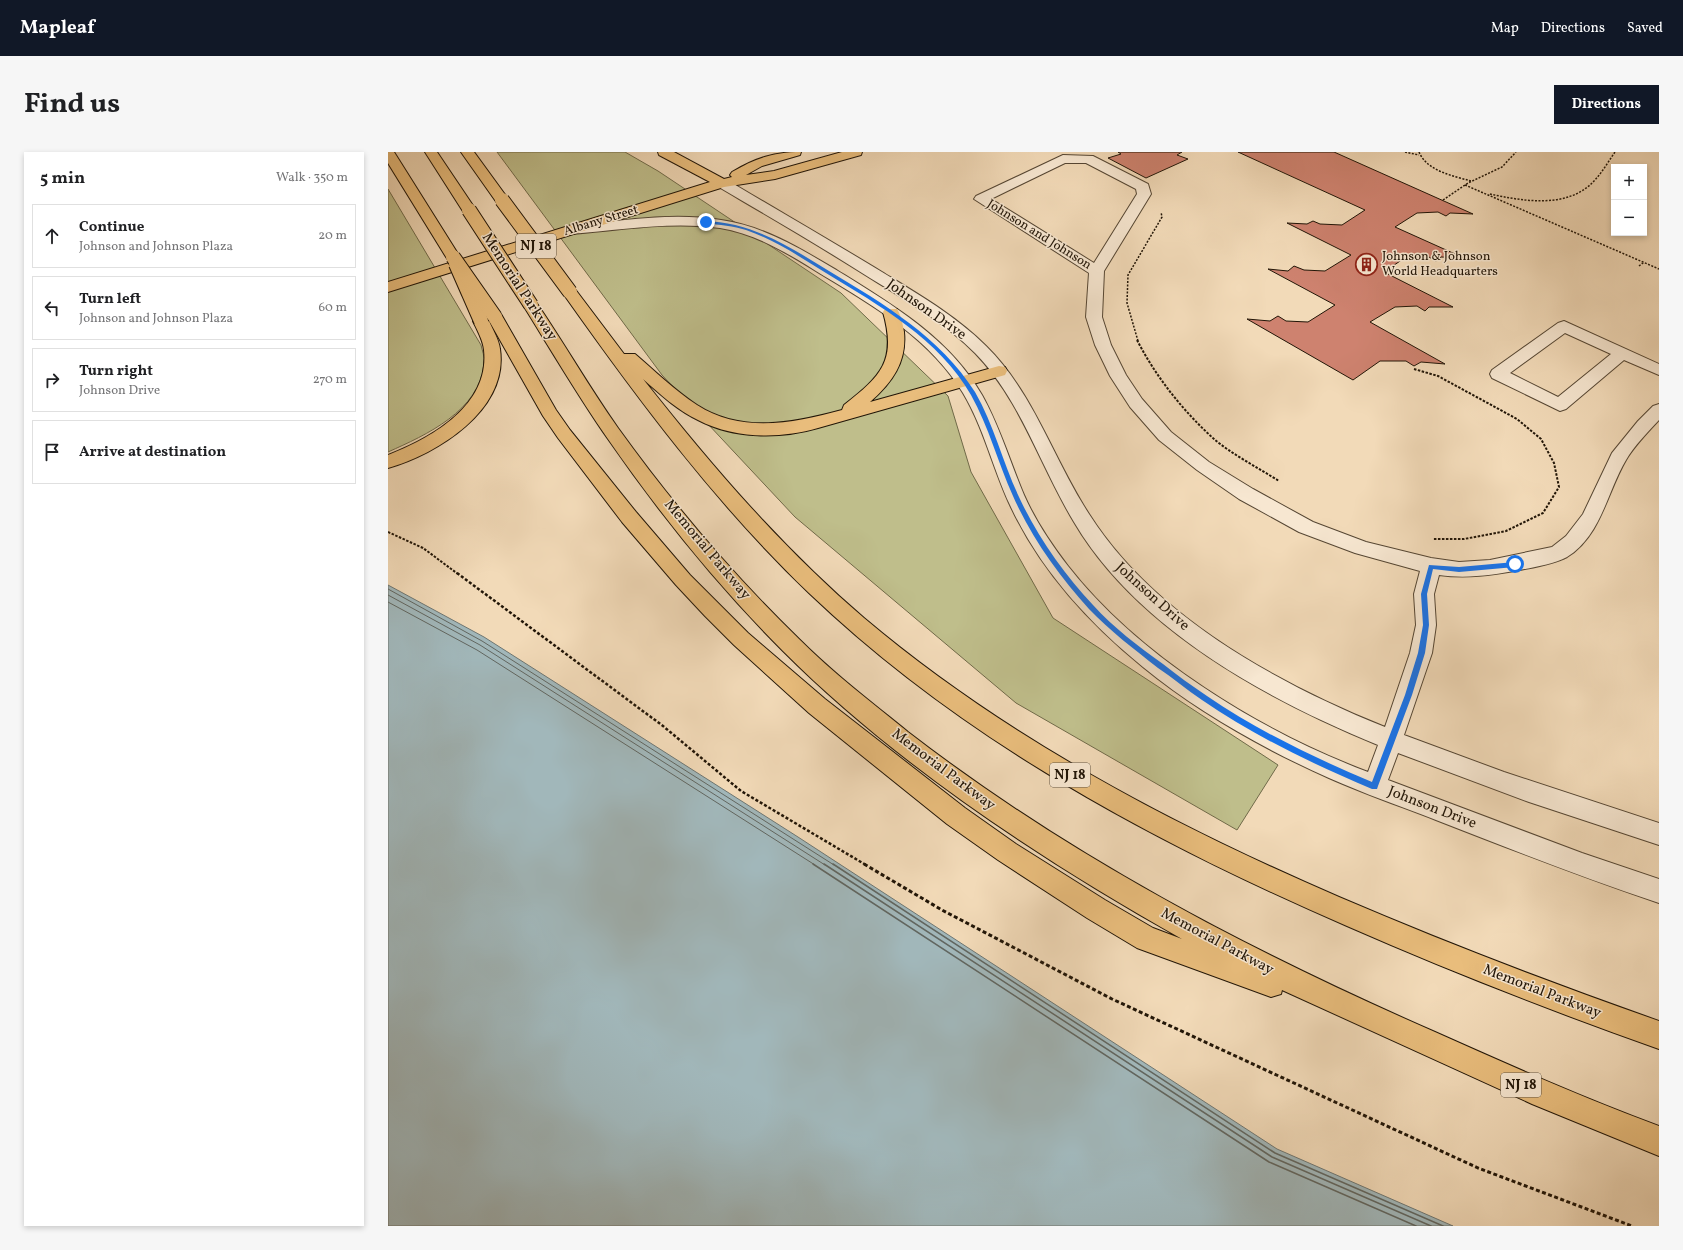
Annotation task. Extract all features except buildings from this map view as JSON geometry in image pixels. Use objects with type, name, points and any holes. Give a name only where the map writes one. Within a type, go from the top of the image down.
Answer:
[{"type":"main road","points":[[388,152],[453,258],[488,319],[564,434],[656,549],[683,580],[741,639],[861,742],[956,816],[1007,852],[1146,939],[1384,1024]]},
{"type":"main road","name":"Memorial Parkway","points":[[431,152],[613,433],[704,550],[756,608],[791,645],[866,712],[951,778],[1001,813],[1114,885],[1175,921],[1227,948],[1384,1024],[1539,1093],[1659,1141]]},
{"type":"main road","name":"Memorial Parkway","points":[[466,152],[603,338],[695,457],[729,497],[789,561],[855,623],[932,684],[1031,752],[1141,817],[1279,885],[1412,942],[1584,1009],[1659,1035]]},
{"type":"main road","points":[[664,152],[722,183]]},
{"type":"main road","name":"Albany Street","points":[[722,183],[757,163],[795,152]]},
{"type":"main road","name":"Albany Street","points":[[388,286],[722,183],[775,175],[856,152]]},
{"type":"main road","points":[[388,294],[433,272]]},
{"type":"main road","points":[[842,416],[880,384],[894,362],[897,353],[898,334],[891,312]]},
{"type":"main road","points":[[388,462],[414,451],[452,428],[476,405],[484,393],[492,371],[492,350],[488,319]]},
{"type":"main road","points":[[603,338],[682,402],[702,416],[716,422],[746,429],[780,429],[801,426],[842,416],[999,371]]},
{"type":"street","name":"Johnson and Johnson","points":[[1098,271],[981,199],[1063,159],[1088,159],[1143,187]]},
{"type":"street","name":"Johnson Drive","points":[[722,183],[870,271],[942,317],[977,347],[999,371],[1031,419],[1085,524],[1112,560],[1147,596],[1200,638],[1272,684],[1306,703],[1391,741],[1536,795],[1659,834]]},
{"type":"street","points":[[1143,187],[1144,194],[1098,271],[1094,317],[1103,345],[1118,376],[1136,402],[1165,436],[1203,466],[1246,494],[1306,527],[1362,548],[1431,566],[1459,570],[1490,568],[1515,564],[1559,552],[1573,541],[1591,517],[1618,456],[1644,425],[1659,410]]},
{"type":"street","name":"Johnson Drive","points":[[571,230],[679,221],[720,223],[745,228],[778,242],[891,312],[933,345],[965,381],[985,418],[1016,496],[1031,527],[1063,573],[1092,608],[1152,661],[1236,719],[1302,754],[1374,786],[1582,865],[1659,891]]},
{"type":"street","points":[[1622,353],[1560,405],[1498,374],[1564,326],[1659,370]]},
{"type":"street","points":[[1374,786],[1422,653],[1426,625],[1424,594],[1431,566]]},
{"type":"path","points":[[1405,152],[1419,155],[1434,167],[1472,181]]},
{"type":"path","points":[[1443,200],[1472,181],[1501,168],[1516,152]]},
{"type":"path","points":[[1485,193],[1531,200],[1554,199],[1574,194],[1590,186],[1615,152]]},
{"type":"path","points":[[1465,185],[1659,269]]},
{"type":"path","points":[[1143,187],[1154,192],[1160,203],[1162,218],[1128,275],[1127,303],[1135,335],[1150,365],[1179,402],[1215,440],[1281,482]]},
{"type":"path","points":[[1639,266],[1644,262]]},
{"type":"path","points":[[1414,369],[1438,376],[1517,419],[1540,439],[1554,462],[1559,487],[1543,513],[1506,531],[1464,539],[1433,539]]},
{"type":"path","points":[[388,532],[423,548],[663,726],[742,791],[942,910],[1112,999],[1471,1164],[1632,1226]]},
{"type":"shaded area","points":[[497,152],[625,152],[658,171],[841,293],[948,396],[971,472],[1053,618],[1278,765],[1237,830],[1016,703],[795,517],[662,375]]},
{"type":"shaded area","points":[[388,189],[481,345],[484,361],[480,380],[473,395],[462,408],[434,429],[388,452]]},
{"type":"water","points":[[388,585],[484,637],[798,837],[1277,1149],[1453,1226],[388,1226]]},
{"type":"place","name":"Johnson & Johnson World Headquarters","points":[[1367,264]]},
{"type":"route","points":[[706,222],[745,228],[769,237],[864,293],[922,334],[945,356],[972,392],[985,418],[1016,496],[1031,527],[1050,556],[1092,608],[1126,640],[1152,661],[1236,719],[1268,737],[1338,771],[1374,786],[1422,653],[1426,625],[1424,594],[1431,566],[1459,570],[1490,568],[1515,564]]}]
